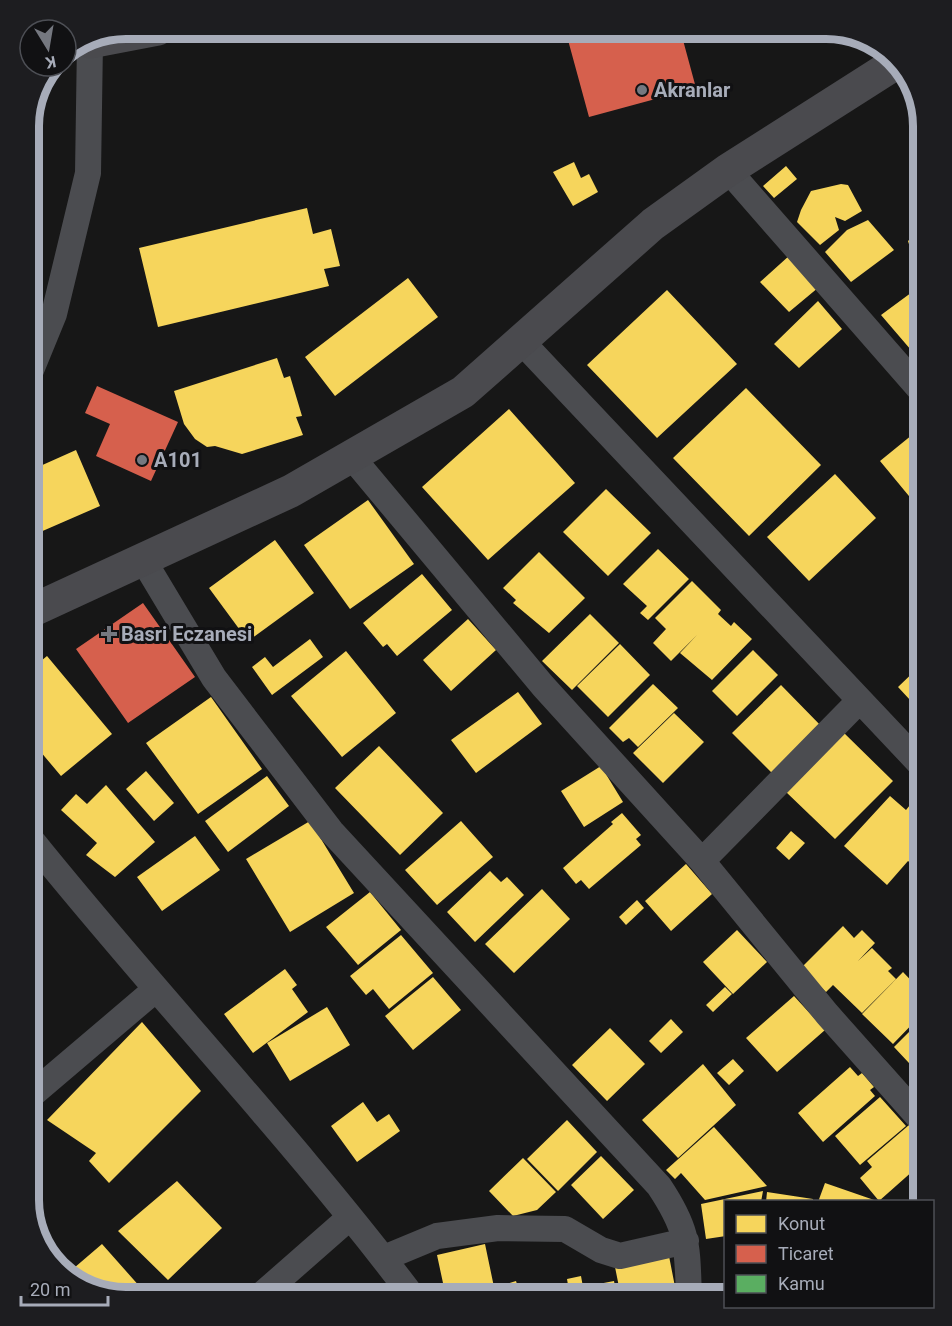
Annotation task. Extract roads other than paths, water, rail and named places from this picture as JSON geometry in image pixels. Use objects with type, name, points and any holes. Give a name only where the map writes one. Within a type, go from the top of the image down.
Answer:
[{"type":"main road","points":[[39,607],[291,491],[463,392],[653,224],[728,170],[889,67]]},
{"type":"street","points":[[39,351],[54,314],[88,173],[90,48]]},
{"type":"street","points":[[728,170],[913,380]]},
{"type":"street","points":[[521,341],[859,702],[913,756]]},
{"type":"street","points":[[351,456],[543,686],[702,861],[827,1014],[913,1110]]},
{"type":"street","points":[[142,558],[214,678],[332,831],[659,1186],[679,1216],[686,1240],[688,1287]]},
{"type":"street","points":[[702,861],[859,702]]},
{"type":"street","points":[[39,850],[87,910],[384,1258],[406,1287]]},
{"type":"street","points":[[39,1088],[156,989]]},
{"type":"street","points":[[270,1287],[349,1218]]},
{"type":"street","points":[[384,1258],[437,1236],[498,1228],[564,1228],[602,1250],[620,1256],[686,1240]]},
{"type":"place","name":"Akranlar","points":[[642,90]]},
{"type":"place","name":"A101","points":[[142,460]]},
{"type":"place","name":"Basri Eczanesi","points":[[109,634]]}]
